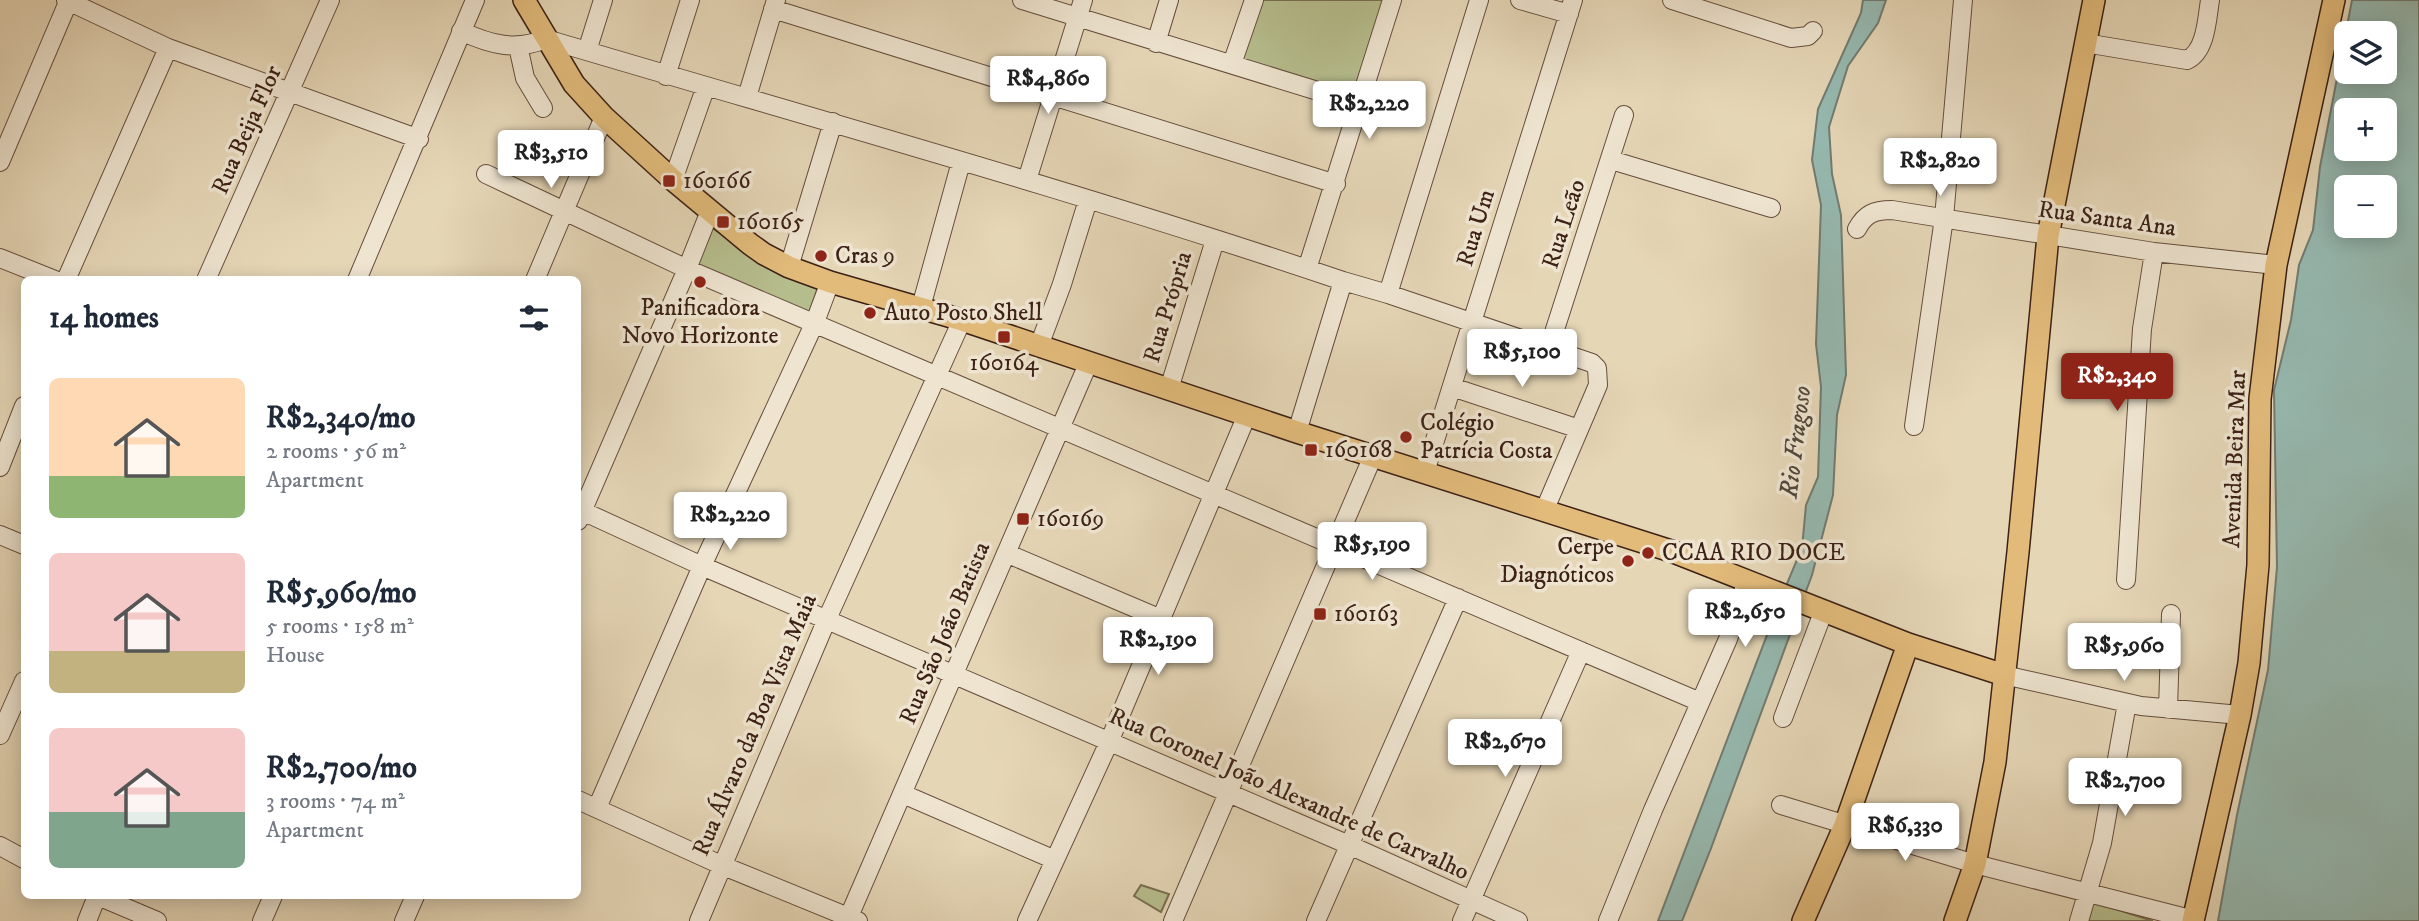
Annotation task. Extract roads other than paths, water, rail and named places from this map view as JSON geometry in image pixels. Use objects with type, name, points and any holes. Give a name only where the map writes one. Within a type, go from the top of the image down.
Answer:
[{"type":"main road","points":[[524,0],[574,84],[604,117],[710,211],[764,254],[789,267],[962,320],[1088,364],[1671,551],[1908,644],[2004,675]]},
{"type":"main road","points":[[1955,921],[1975,864],[1995,762],[2048,236],[2094,0]]},
{"type":"main road","name":"Avenida Beira Mar","points":[[2193,920],[2240,715],[2249,663],[2258,577],[2260,399],[2276,265],[2334,0]]},
{"type":"main road","points":[[1802,921],[1846,825],[1908,644]]},
{"type":"street","points":[[0,162],[68,0],[168,48],[418,139]]},
{"type":"street","name":"Rua Beija Flor","points":[[208,276],[330,0]]},
{"type":"street","points":[[359,276],[475,0]]},
{"type":"street","points":[[587,51],[603,0]]},
{"type":"street","points":[[666,76],[690,0]]},
{"type":"street","points":[[1022,0],[1360,104]]},
{"type":"street","points":[[1027,180],[1083,0]]},
{"type":"street","points":[[1156,43],[1169,0]]},
{"type":"street","points":[[1232,64],[1254,0]]},
{"type":"street","points":[[1307,269],[1392,0]]},
{"type":"street","points":[[1388,294],[1479,0]]},
{"type":"street","points":[[1520,0],[1571,7]]},
{"type":"street","points":[[1672,0],[1791,38],[1808,36],[1813,31]]},
{"type":"street","points":[[1914,426],[1944,218],[1956,54],[1963,0]]},
{"type":"street","points":[[2085,43],[2187,60],[2194,57],[2199,50],[2210,0]]},
{"type":"street","points":[[747,97],[775,5],[1053,97],[1336,184]]},
{"type":"street","name":"Rua Um","points":[[1425,472],[1571,7]]},
{"type":"street","points":[[461,31],[480,40],[507,47],[529,46],[547,39],[666,76],[834,122],[1388,294],[1592,363],[1597,368],[1598,385],[1545,509]]},
{"type":"street","points":[[518,46],[525,78],[542,108]]},
{"type":"street","points":[[68,276],[168,48]]},
{"type":"street","points":[[673,180],[706,86]]},
{"type":"street","name":"Rua Leão","points":[[1549,348],[1625,115]]},
{"type":"street","points":[[537,276],[604,117]]},
{"type":"street","points":[[789,267],[834,122]]},
{"type":"street","points":[[1611,160],[1771,208]]},
{"type":"street","points":[[921,307],[961,162]]},
{"type":"street","points":[[486,174],[688,269],[1700,702]]},
{"type":"street","points":[[1039,346],[1062,284],[1087,200]]},
{"type":"street","name":"Rua Santa Ana","points":[[1857,229],[1862,219],[1881,210],[2154,252],[2276,265]]},
{"type":"street","points":[[581,510],[688,269],[710,211]]},
{"type":"street","name":"Rua Própria","points":[[1169,389],[1215,240]]},
{"type":"street","points":[[2126,580],[2143,329],[2154,252]]},
{"type":"street","points":[[0,258],[45,276]]},
{"type":"street","points":[[1297,432],[1343,281]]},
{"type":"street","points":[[597,808],[702,566],[816,322],[831,282]]},
{"type":"street","name":"Rua Álvaro da Boa Vista Maia","points":[[699,921],[827,619],[962,320]]},
{"type":"street","name":"Rua São João Batista","points":[[851,920],[1088,364]]},
{"type":"street","points":[[1452,387],[1579,429]]},
{"type":"street","points":[[0,467],[21,414]]},
{"type":"street","points":[[1027,921],[1109,742],[1247,415]]},
{"type":"street","points":[[1173,921],[1373,456]]},
{"type":"street","name":"Rua Coronel João Alexandre de Carvalho","points":[[581,515],[1349,845],[1518,921]]},
{"type":"street","points":[[0,535],[21,544]]},
{"type":"street","points":[[1006,553],[1161,620]]},
{"type":"street","points":[[1608,921],[1728,639],[1747,580]]},
{"type":"street","points":[[1316,921],[1458,598]]},
{"type":"street","points":[[1783,718],[1818,608]]},
{"type":"street","points":[[2168,709],[2171,614]]},
{"type":"street","points":[[1462,921],[1581,651]]},
{"type":"street","points":[[2004,675],[2127,703],[2240,715]]},
{"type":"street","points":[[0,735],[21,688]]},
{"type":"street","points":[[2079,921],[2102,843],[2127,703]]},
{"type":"street","points":[[903,794],[1055,860]]},
{"type":"street","points":[[581,801],[851,920]]},
{"type":"street","points":[[1781,805],[1975,864],[2193,920]]},
{"type":"street","points":[[0,846],[21,857]]},
{"type":"street","points":[[87,921],[96,899]]},
{"type":"street","points":[[104,899],[157,921]]},
{"type":"street","points":[[262,921],[272,899]]},
{"type":"street","points":[[404,921],[414,899]]},
{"type":"water","name":"Rio Fragoso","points":[[1863,0],[1886,0],[1878,23],[1848,66],[1829,127],[1832,174],[1841,215],[1846,375],[1837,415],[1833,495],[1812,575],[1682,921],[1658,921],[1802,548],[1806,505],[1818,477],[1821,387],[1816,344],[1821,205],[1812,160],[1818,109],[1861,13]]},
{"type":"water","points":[[2352,0],[2419,0],[2419,921],[2218,921],[2268,670],[2277,567],[2274,390],[2291,320],[2299,265],[2313,230],[2320,167],[2336,84],[2397,84],[2397,21],[2348,21]]},
{"type":"place","name":"160166","points":[[669,181]]},
{"type":"place","name":"160165","points":[[723,222]]},
{"type":"place","name":"Cras 9","points":[[821,256]]},
{"type":"place","name":"Panificadora Novo Horizonte","points":[[700,282]]},
{"type":"place","name":"Auto Posto Shell","points":[[870,313]]},
{"type":"place","name":"160164","points":[[1004,337]]},
{"type":"place","name":"Colégio Patrícia Costa","points":[[1406,437]]},
{"type":"place","name":"160168","points":[[1311,450]]},
{"type":"place","name":"160169","points":[[1023,519]]},
{"type":"place","name":"CCAA RIO DOCE","points":[[1648,553]]},
{"type":"place","name":"Cerpe Diagnóticos","points":[[1628,561]]},
{"type":"place","name":"160163","points":[[1320,614]]}]
